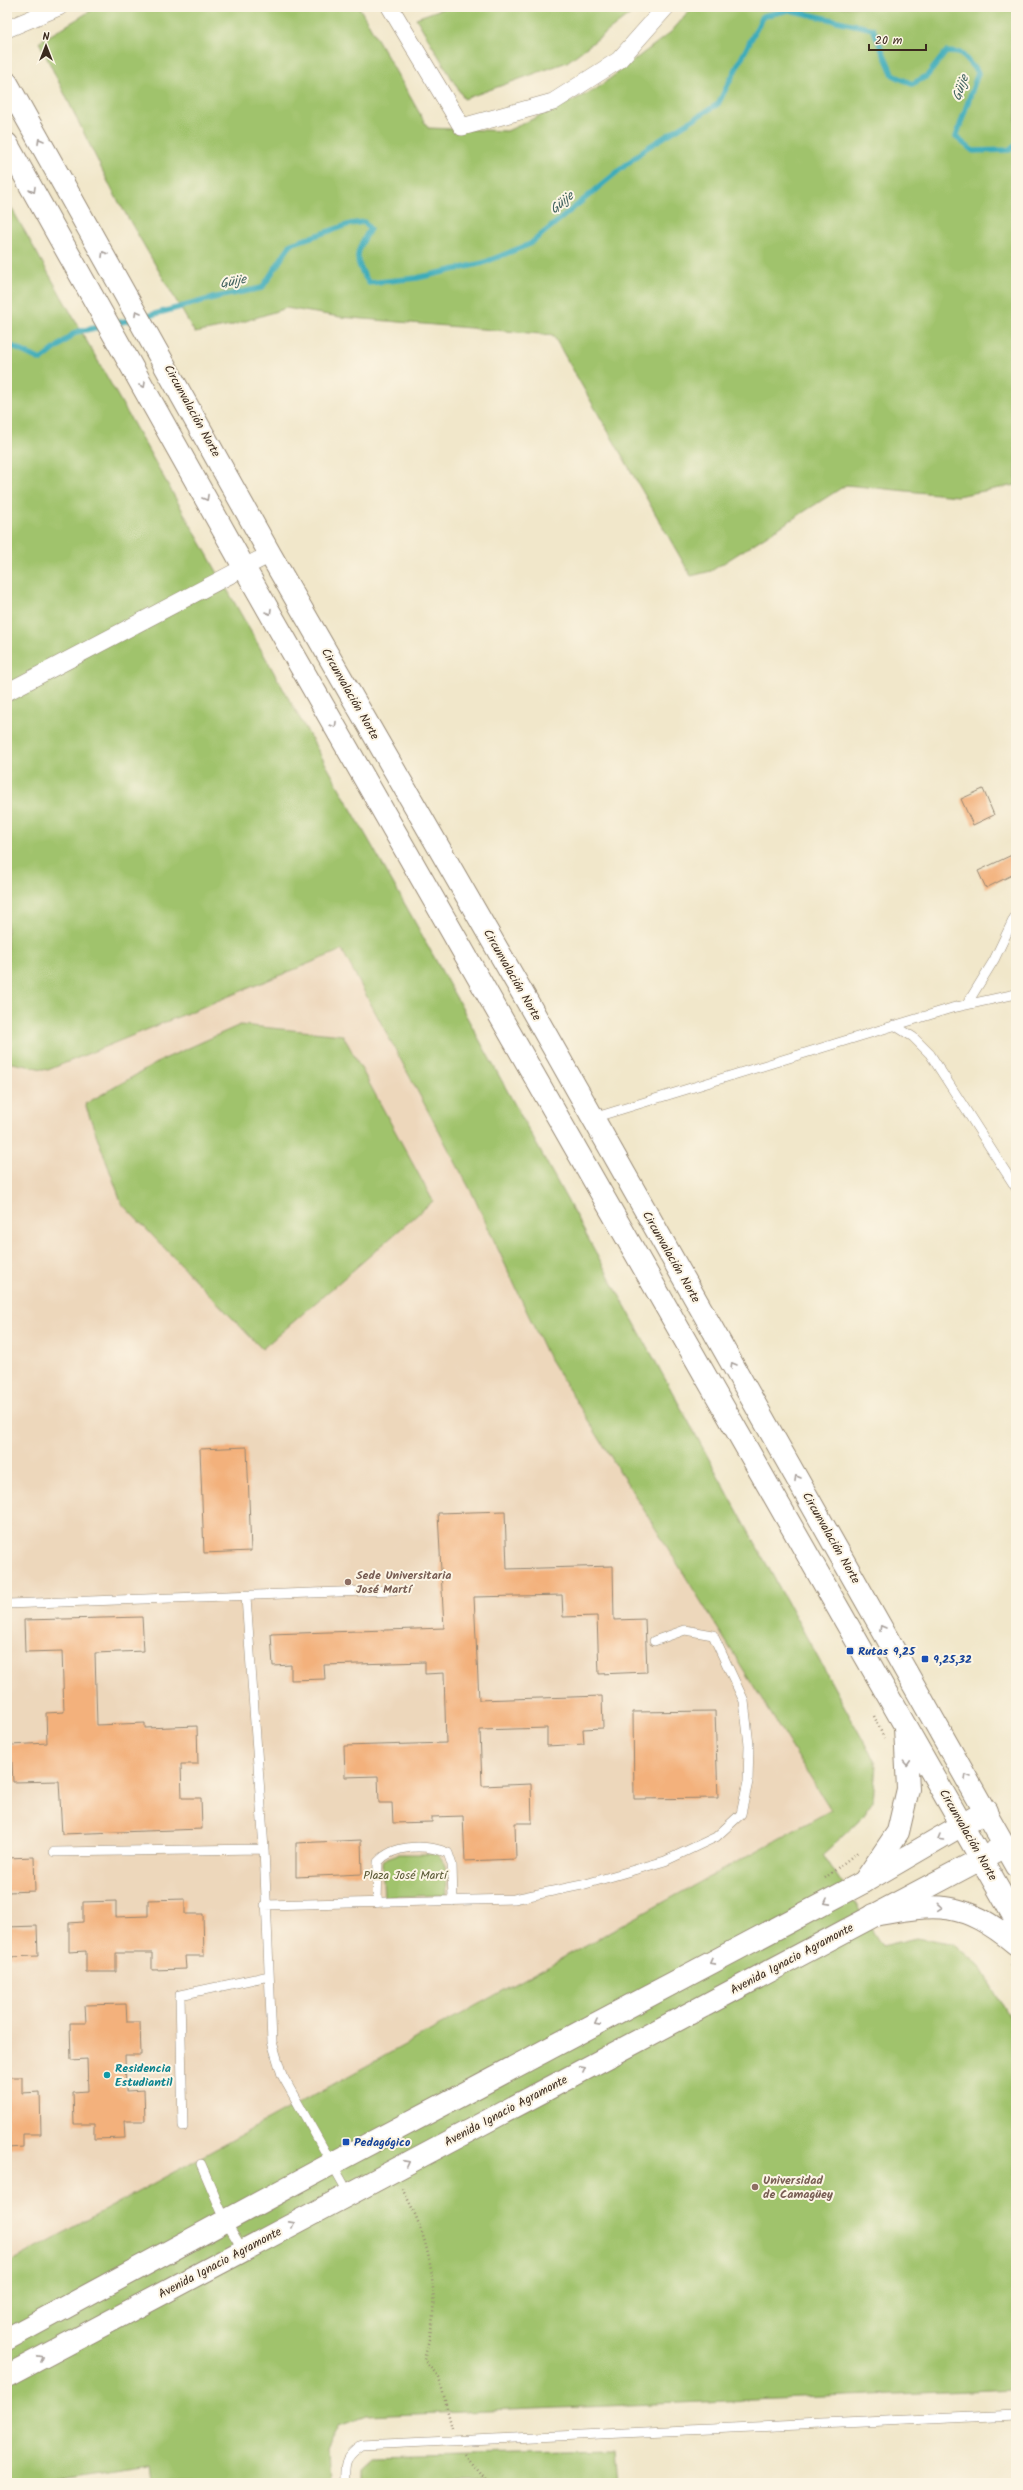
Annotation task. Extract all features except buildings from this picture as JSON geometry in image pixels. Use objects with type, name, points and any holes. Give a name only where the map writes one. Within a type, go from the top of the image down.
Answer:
[{"type":"main road","name":"Circunvalación Norte","points":[[7,83],[152,338],[270,554],[593,1118],[1016,1866]]},
{"type":"main road","name":"Circunvalación Norte","points":[[7,144],[124,350],[245,569],[1016,1920]]},
{"type":"main road","points":[[864,1882],[898,1832],[908,1789],[905,1724]]},
{"type":"main road","points":[[7,2339],[331,2164],[864,1882],[963,1826],[986,1811]]},
{"type":"main road","name":"Avenida Ignacio Agramonte","points":[[7,2376],[1005,1846]]},
{"type":"main road","points":[[874,1915],[921,1906],[944,1907],[971,1914],[1011,1952]]},
{"type":"street","points":[[7,29],[59,7]]},
{"type":"street","points":[[390,7],[462,127],[553,102],[619,60],[666,7]]},
{"type":"street","points":[[7,692],[245,569],[270,554]]},
{"type":"lane","points":[[967,1004],[994,960],[1016,914]]},
{"type":"lane","points":[[593,1118],[894,1025],[967,1004],[1016,994]]},
{"type":"lane","points":[[894,1025],[913,1037],[930,1054],[1016,1188]]},
{"type":"lane","points":[[7,1604],[246,1597],[394,1590]]},
{"type":"lane","points":[[246,1597],[264,1849],[265,1905],[272,2042],[282,2075],[349,2194]]},
{"type":"lane","points":[[265,1905],[514,1899],[582,1885],[665,1861],[716,1837],[741,1814],[748,1782],[749,1745],[744,1700],[731,1668],[713,1636],[685,1630],[654,1641]]},
{"type":"lane","points":[[378,1903],[378,1862],[386,1853],[398,1848],[437,1848],[448,1853],[452,1865],[453,1900]]},
{"type":"lane","points":[[54,1852],[264,1849]]},
{"type":"lane","points":[[183,2127],[180,1995],[269,1976]]},
{"type":"lane","points":[[200,2164],[226,2222],[243,2250]]},
{"type":"lane","points":[[345,2483],[344,2467],[349,2454],[362,2445],[1016,2415]]},
{"type":"path","points":[[872,1712],[885,1740]]},
{"type":"path","points":[[824,1879],[860,1850]]},
{"type":"path","points":[[1011,1952],[1016,1970]]},
{"type":"path","points":[[390,2172],[402,2190],[422,2228],[431,2276],[432,2323],[424,2360],[439,2377],[455,2441],[487,2483]]},
{"type":"path","points":[[396,2194],[410,2186]]},
{"type":"shaded area","name":"Sede Universitaria José Martí","points":[[342,950],[473,1195],[546,1353],[831,1810],[7,2264],[7,1062],[48,1070]]},
{"type":"green space","points":[[97,7],[359,7],[428,128],[507,131],[595,90],[671,32],[693,7],[1016,7],[1016,485],[957,496],[846,485],[711,571],[691,576],[553,335],[340,317],[286,308],[230,326],[195,333],[113,192],[39,42]]},
{"type":"green space","points":[[447,7],[640,7],[567,62],[464,99],[416,18]]},
{"type":"green space","points":[[7,200],[411,915],[876,1764],[873,1801],[858,1822],[823,1854],[882,1946],[916,1938],[955,1945],[980,1967],[1016,2029],[1016,2389],[367,2416],[339,2426],[327,2451],[329,2483],[153,2483],[151,2466],[30,2483],[7,2483],[7,2264],[831,1810],[546,1353],[473,1195],[342,950],[48,1070],[7,1062]]},
{"type":"green space","points":[[240,1025],[343,1035],[433,1201],[262,1349],[122,1204],[85,1104],[164,1059]]},
{"type":"green space","name":"Plaza José Martí","points":[[398,1854],[437,1854],[441,1858],[445,1867],[447,1878],[447,1895],[384,1897],[382,1863],[387,1858]]},
{"type":"green space","points":[[616,2451],[619,2483],[361,2483],[361,2466],[372,2456]]},
{"type":"waterway","name":"Güije","points":[[144,317],[217,297],[262,288],[291,244],[350,224],[364,222],[370,229],[361,245],[358,256],[360,268],[369,283],[417,278],[483,263],[530,244],[645,149],[718,104],[763,16],[789,10],[873,29],[893,75],[912,84],[927,76],[946,52],[961,53],[978,73],[956,137],[973,151],[1010,150],[1016,145]]},
{"type":"waterway","name":"Güije","points":[[113,324],[134,319]]},
{"type":"waterway","name":"Güije","points":[[7,344],[41,360],[76,332],[104,326]]},
{"type":"place","name":"Sede Universitaria José Martí","points":[[348,1582]]},
{"type":"place","name":"Rutas 9,25","points":[[850,1651]]},
{"type":"place","name":"9,25,32","points":[[925,1659]]},
{"type":"place","name":"Residencia Estudiantil","points":[[107,2075]]},
{"type":"place","name":"Pedagógico","points":[[346,2142]]},
{"type":"place","name":"Universidad de Camagüey","points":[[755,2187]]}]
